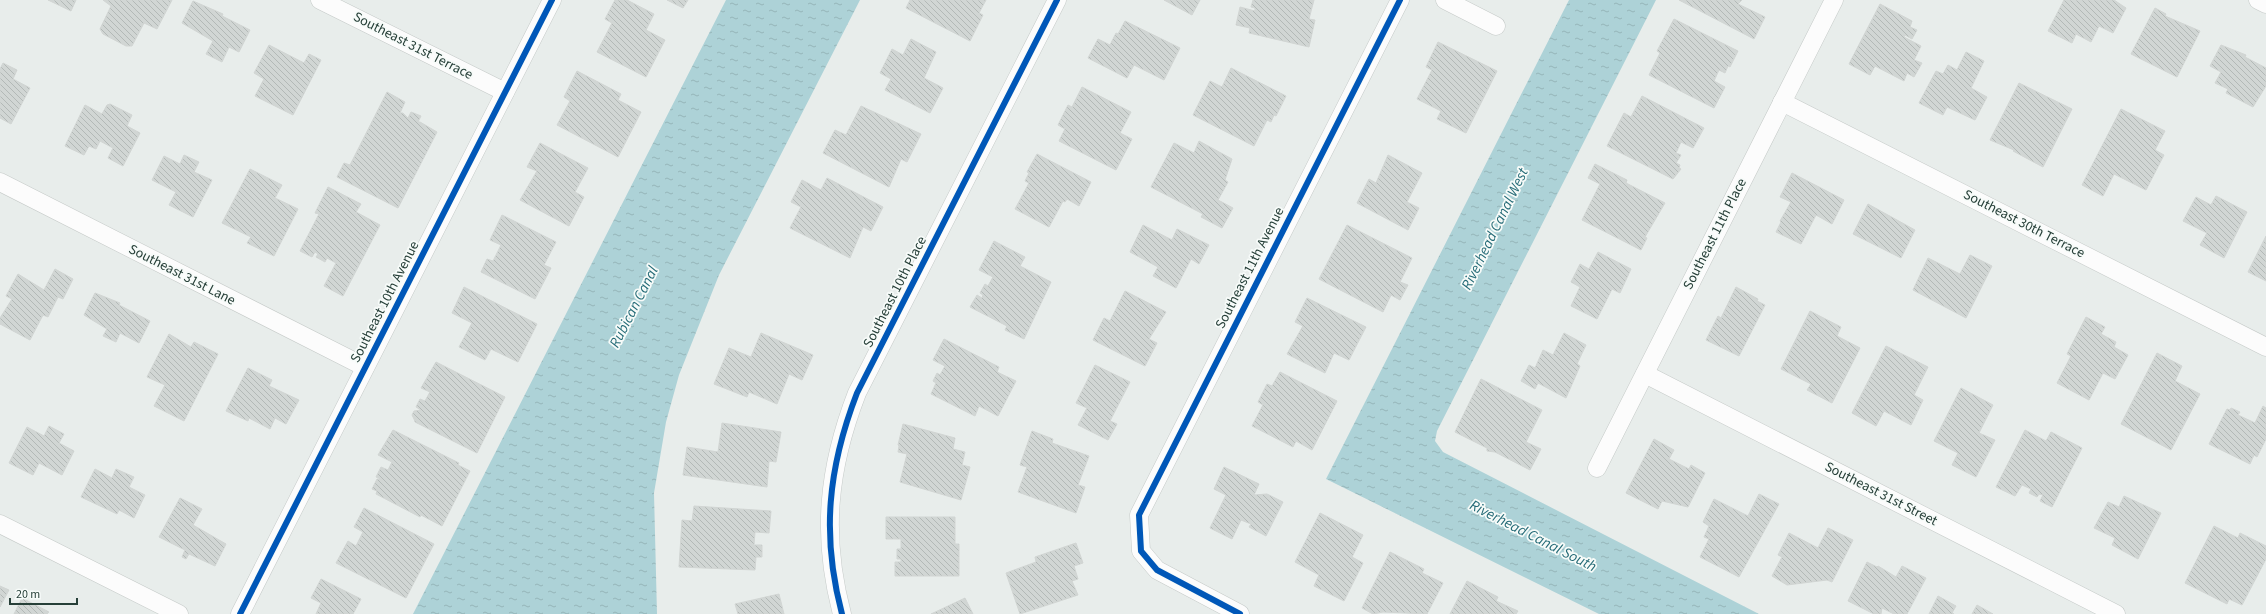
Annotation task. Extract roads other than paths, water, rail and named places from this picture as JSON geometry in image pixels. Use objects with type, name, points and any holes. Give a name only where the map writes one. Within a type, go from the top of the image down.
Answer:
[{"type":"street","name":"Southeast 31st Terrace","points":[[320,0],[505,92]]},
{"type":"street","name":"Southeast 10th Avenue","points":[[240,614],[552,0]]},
{"type":"street","name":"Southeast 10th Place","points":[[842,614],[832,567],[829,511],[837,452],[846,422],[857,393],[1057,0]]},
{"type":"street","name":"Southeast 11th Avenue","points":[[1240,614],[1157,570],[1141,551],[1139,515],[1400,0]]},
{"type":"street","points":[[1445,0],[1496,26]]},
{"type":"street","name":"Southeast 11th Place","points":[[1597,468],[1834,0]]},
{"type":"street","points":[[2258,0],[2266,4]]},
{"type":"street","name":"Southeast 30th Terrace","points":[[1782,102],[2266,347]]},
{"type":"street","name":"Southeast 31st Lane","points":[[0,182],[365,367]]},
{"type":"street","name":"Southeast 31st Street","points":[[1645,374],[2116,614]]},
{"type":"street","points":[[0,524],[179,614]]},
{"type":"water","name":"Rubican Canal","points":[[726,0],[860,0],[719,275],[679,375],[666,422],[654,493],[657,614],[413,614]]},
{"type":"water","points":[[1569,0],[1656,0],[1437,431],[1435,441],[1443,452],[1759,614],[1599,614],[1326,479]]},
{"type":"water label","name":"Riverhead Canal West","points":[[1495,229]]},
{"type":"water label","name":"Riverhead Canal South","points":[[1533,536]]}]
